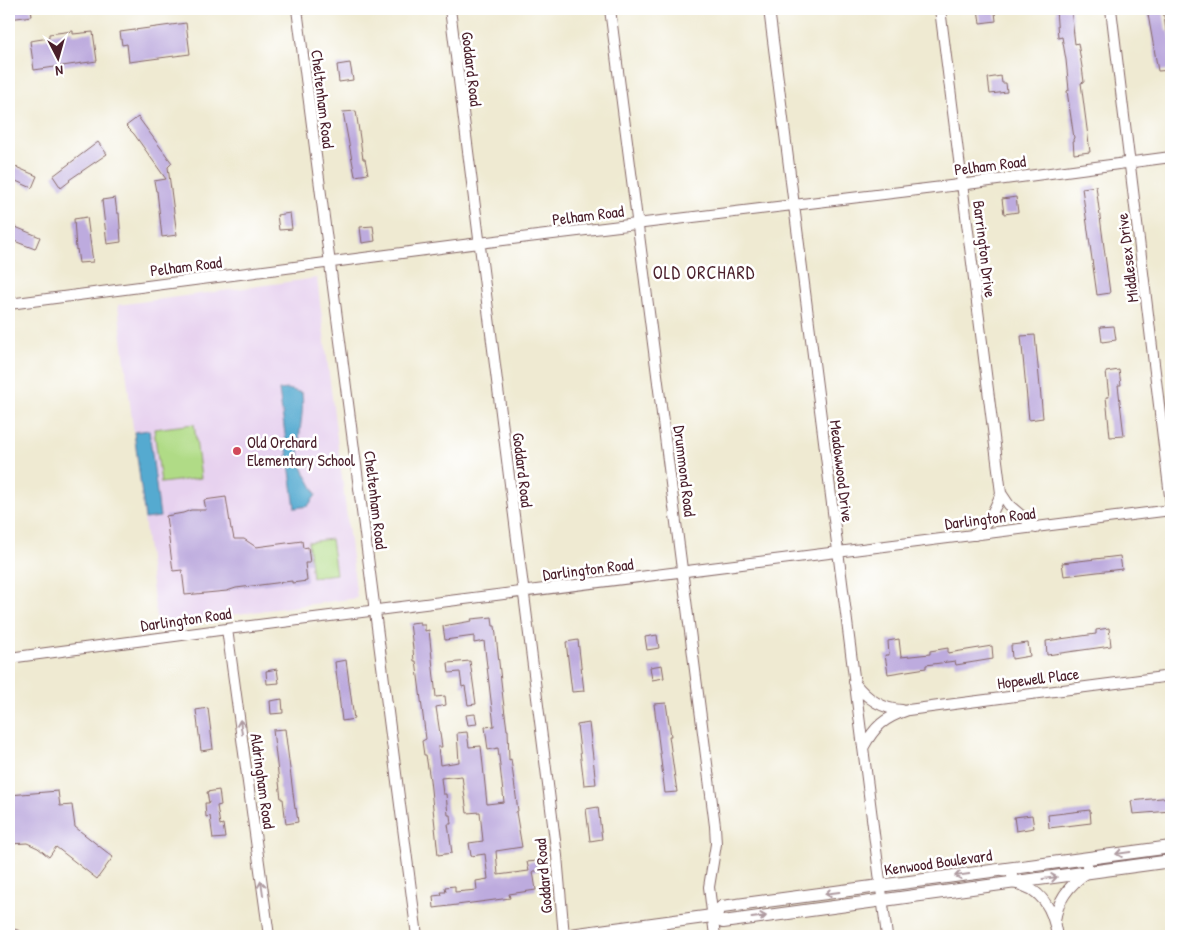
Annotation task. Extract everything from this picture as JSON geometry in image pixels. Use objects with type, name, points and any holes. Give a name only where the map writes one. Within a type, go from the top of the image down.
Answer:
[{"type":"street","name":"Cheltenham Road","points":[[297,9],[417,936]]},
{"type":"street","name":"Goddard Road","points":[[450,9],[558,856],[564,936]]},
{"type":"street","name":"Drummond Road","points":[[610,9],[716,826],[716,844],[709,887],[715,936]]},
{"type":"street","name":"Meadowwood Drive","points":[[769,9],[887,936]]},
{"type":"street","name":"Barrington Drive","points":[[940,9],[1001,494]]},
{"type":"street","name":"Middlesex Drive","points":[[1111,9],[1171,504]]},
{"type":"street","name":"Pelham Road","points":[[9,304],[479,243],[1171,157]]},
{"type":"street","points":[[1001,494],[1009,505],[1036,528]]},
{"type":"street","points":[[975,535],[985,526],[996,509],[1001,494]]},
{"type":"street","name":"Darlington Road","points":[[9,658],[1171,510]]},
{"type":"street","name":"Aldringham Road","points":[[227,629],[269,936]]},
{"type":"street","name":"Hopewell Place","points":[[854,682],[861,691],[881,706],[893,710],[908,710],[1171,676]]},
{"type":"street","name":"Hopewell Place","points":[[863,748],[874,729],[883,721],[908,710]]},
{"type":"street","name":"Kenwood Boulevard","points":[[564,936],[712,916],[722,907],[1171,847]]},
{"type":"street","points":[[1055,925],[1056,913],[1068,888],[1088,872],[1086,858]]},
{"type":"street","name":"Kenwood Boulevard","points":[[712,916],[723,922],[1171,861]]},
{"type":"street","points":[[1011,868],[1012,883],[1028,887],[1040,896],[1049,909],[1057,936]]},
{"type":"street","points":[[9,935],[15,936]]},
{"type":"shaded area","name":"Old Orchard Elementary School","points":[[317,278],[357,598],[157,625],[118,305]]},
{"type":"green space","points":[[194,424],[201,478],[161,483],[154,429]]},
{"type":"green space","points":[[331,539],[336,574],[312,577],[308,542]]},
{"type":"water","points":[[288,389],[302,393],[299,442],[300,459],[316,495],[308,506],[295,508],[279,390]]},
{"type":"water","points":[[149,430],[160,517],[145,519],[134,432]]},
{"type":"building","points":[[9,9],[31,9],[32,16],[9,19]]},
{"type":"building","points":[[978,9],[991,9],[991,12],[995,12],[996,21],[980,23]]},
{"type":"building","points":[[1056,9],[1071,9],[1075,44],[1078,43],[1084,82],[1081,83],[1090,152],[1074,154],[1074,138],[1067,91],[1069,90],[1066,60],[1062,37],[1058,38]]},
{"type":"building","points":[[1147,9],[1163,9],[1166,31],[1169,31],[1171,41],[1171,70],[1158,71]]},
{"type":"building","points":[[186,23],[190,54],[129,62],[127,44],[122,45],[120,32]]},
{"type":"building","points":[[73,31],[73,34],[93,32],[97,61],[34,70],[30,41],[49,38],[49,34]]},
{"type":"building","points":[[350,63],[353,80],[339,82],[337,65]]},
{"type":"building","points":[[1001,76],[1002,83],[1006,83],[1007,92],[990,94],[988,78]]},
{"type":"building","points":[[356,111],[363,159],[365,159],[368,174],[355,176],[343,112]]},
{"type":"building","points":[[138,117],[172,163],[168,167],[177,235],[162,237],[157,191],[154,181],[166,179],[134,134],[126,126]]},
{"type":"building","points":[[98,142],[107,154],[69,180],[61,188],[53,176]]},
{"type":"building","points":[[9,164],[37,176],[32,188],[9,178]]},
{"type":"building","points":[[1096,186],[1110,293],[1097,295],[1082,188]]},
{"type":"building","points":[[1016,197],[1018,212],[1004,214],[1002,199]]},
{"type":"building","points":[[115,198],[117,213],[119,213],[121,242],[107,244],[102,200]]},
{"type":"building","points":[[290,213],[292,229],[279,230],[277,215]]},
{"type":"building","points":[[87,217],[93,262],[79,263],[76,250],[74,219]]},
{"type":"building","points":[[9,226],[40,237],[35,249],[9,239]]},
{"type":"building","points":[[373,226],[375,241],[362,243],[360,227]]},
{"type":"building","points":[[1114,326],[1116,340],[1102,342],[1100,327]]},
{"type":"building","points":[[1035,335],[1043,418],[1029,420],[1021,336]]},
{"type":"building","points":[[1119,370],[1121,385],[1118,385],[1124,436],[1110,437],[1106,397],[1109,397],[1106,372]]},
{"type":"building","name":"Old Orchard Elementary School","points":[[226,497],[234,539],[244,539],[256,547],[302,541],[303,548],[308,547],[310,563],[305,563],[307,581],[292,583],[292,581],[185,595],[182,570],[173,571],[166,516],[191,510],[206,510],[204,500]]},
{"type":"building","points":[[1120,556],[1122,569],[1064,576],[1062,563]]},
{"type":"building","points":[[492,617],[493,626],[495,626],[508,730],[509,760],[511,759],[518,811],[516,812],[522,847],[496,851],[498,875],[529,871],[527,862],[538,861],[539,871],[533,871],[536,890],[509,894],[510,898],[434,908],[433,896],[442,895],[441,892],[446,892],[445,887],[455,886],[455,892],[477,890],[476,881],[488,879],[485,854],[471,856],[469,843],[483,841],[480,812],[467,813],[462,776],[441,778],[443,794],[446,794],[448,815],[450,815],[451,824],[448,824],[452,853],[438,855],[430,780],[422,741],[426,739],[410,623],[420,622],[420,625],[425,625],[425,631],[429,630],[436,697],[445,696],[446,705],[436,707],[442,747],[438,747],[440,765],[459,762],[457,733],[467,732],[469,747],[481,746],[487,804],[504,802],[498,748],[488,750],[485,727],[494,726],[484,641],[474,643],[474,636],[445,640],[443,626],[472,621],[471,619]]},
{"type":"building","points":[[1109,628],[1111,646],[1047,655],[1046,641],[1096,634],[1096,630]]},
{"type":"building","points":[[657,635],[659,648],[647,650],[645,637]]},
{"type":"building","points":[[899,639],[901,657],[930,654],[930,651],[948,648],[948,653],[992,646],[993,659],[956,665],[955,661],[926,665],[926,668],[888,674],[885,655],[889,655],[888,641]]},
{"type":"building","points":[[578,640],[584,691],[572,692],[566,642]]},
{"type":"building","points":[[1028,643],[1030,656],[1012,659],[1011,645]]},
{"type":"building","points":[[346,660],[354,719],[342,721],[335,662]]},
{"type":"building","points":[[470,661],[476,704],[468,705],[465,686],[462,687],[460,672],[449,673],[448,663]]},
{"type":"building","points":[[662,665],[664,678],[652,680],[650,667]]},
{"type":"building","points":[[277,669],[279,683],[267,684],[266,671]]},
{"type":"building","points":[[282,699],[283,713],[271,714],[270,701]]},
{"type":"building","points":[[666,703],[677,792],[665,793],[654,704]]},
{"type":"building","points":[[208,708],[213,749],[201,751],[196,710]]},
{"type":"building","points":[[475,714],[477,724],[468,725],[466,715]]},
{"type":"building","points":[[589,723],[596,784],[584,785],[577,725]]},
{"type":"building","points":[[285,729],[298,822],[286,824],[283,799],[281,799],[273,730]]},
{"type":"building","points":[[219,790],[221,805],[217,806],[220,825],[223,824],[225,838],[213,839],[210,816],[206,817],[205,803],[209,803],[207,792]]},
{"type":"building","points":[[58,791],[60,806],[72,805],[75,827],[113,857],[97,879],[56,847],[49,857],[38,848],[27,843],[9,844],[9,795]]},
{"type":"building","points":[[1171,797],[1171,811],[1133,814],[1131,801]]},
{"type":"building","points":[[598,807],[602,839],[590,841],[586,809]]},
{"type":"building","points":[[1090,810],[1091,823],[1049,828],[1048,815]]},
{"type":"building","points":[[1032,815],[1034,828],[1016,831],[1014,817]]},
{"type":"place","name":"Old Orchard Elementary School","points":[[237,451]]},
{"type":"district","name":"OLD ORCHARD","points":[[704,273]]}]
